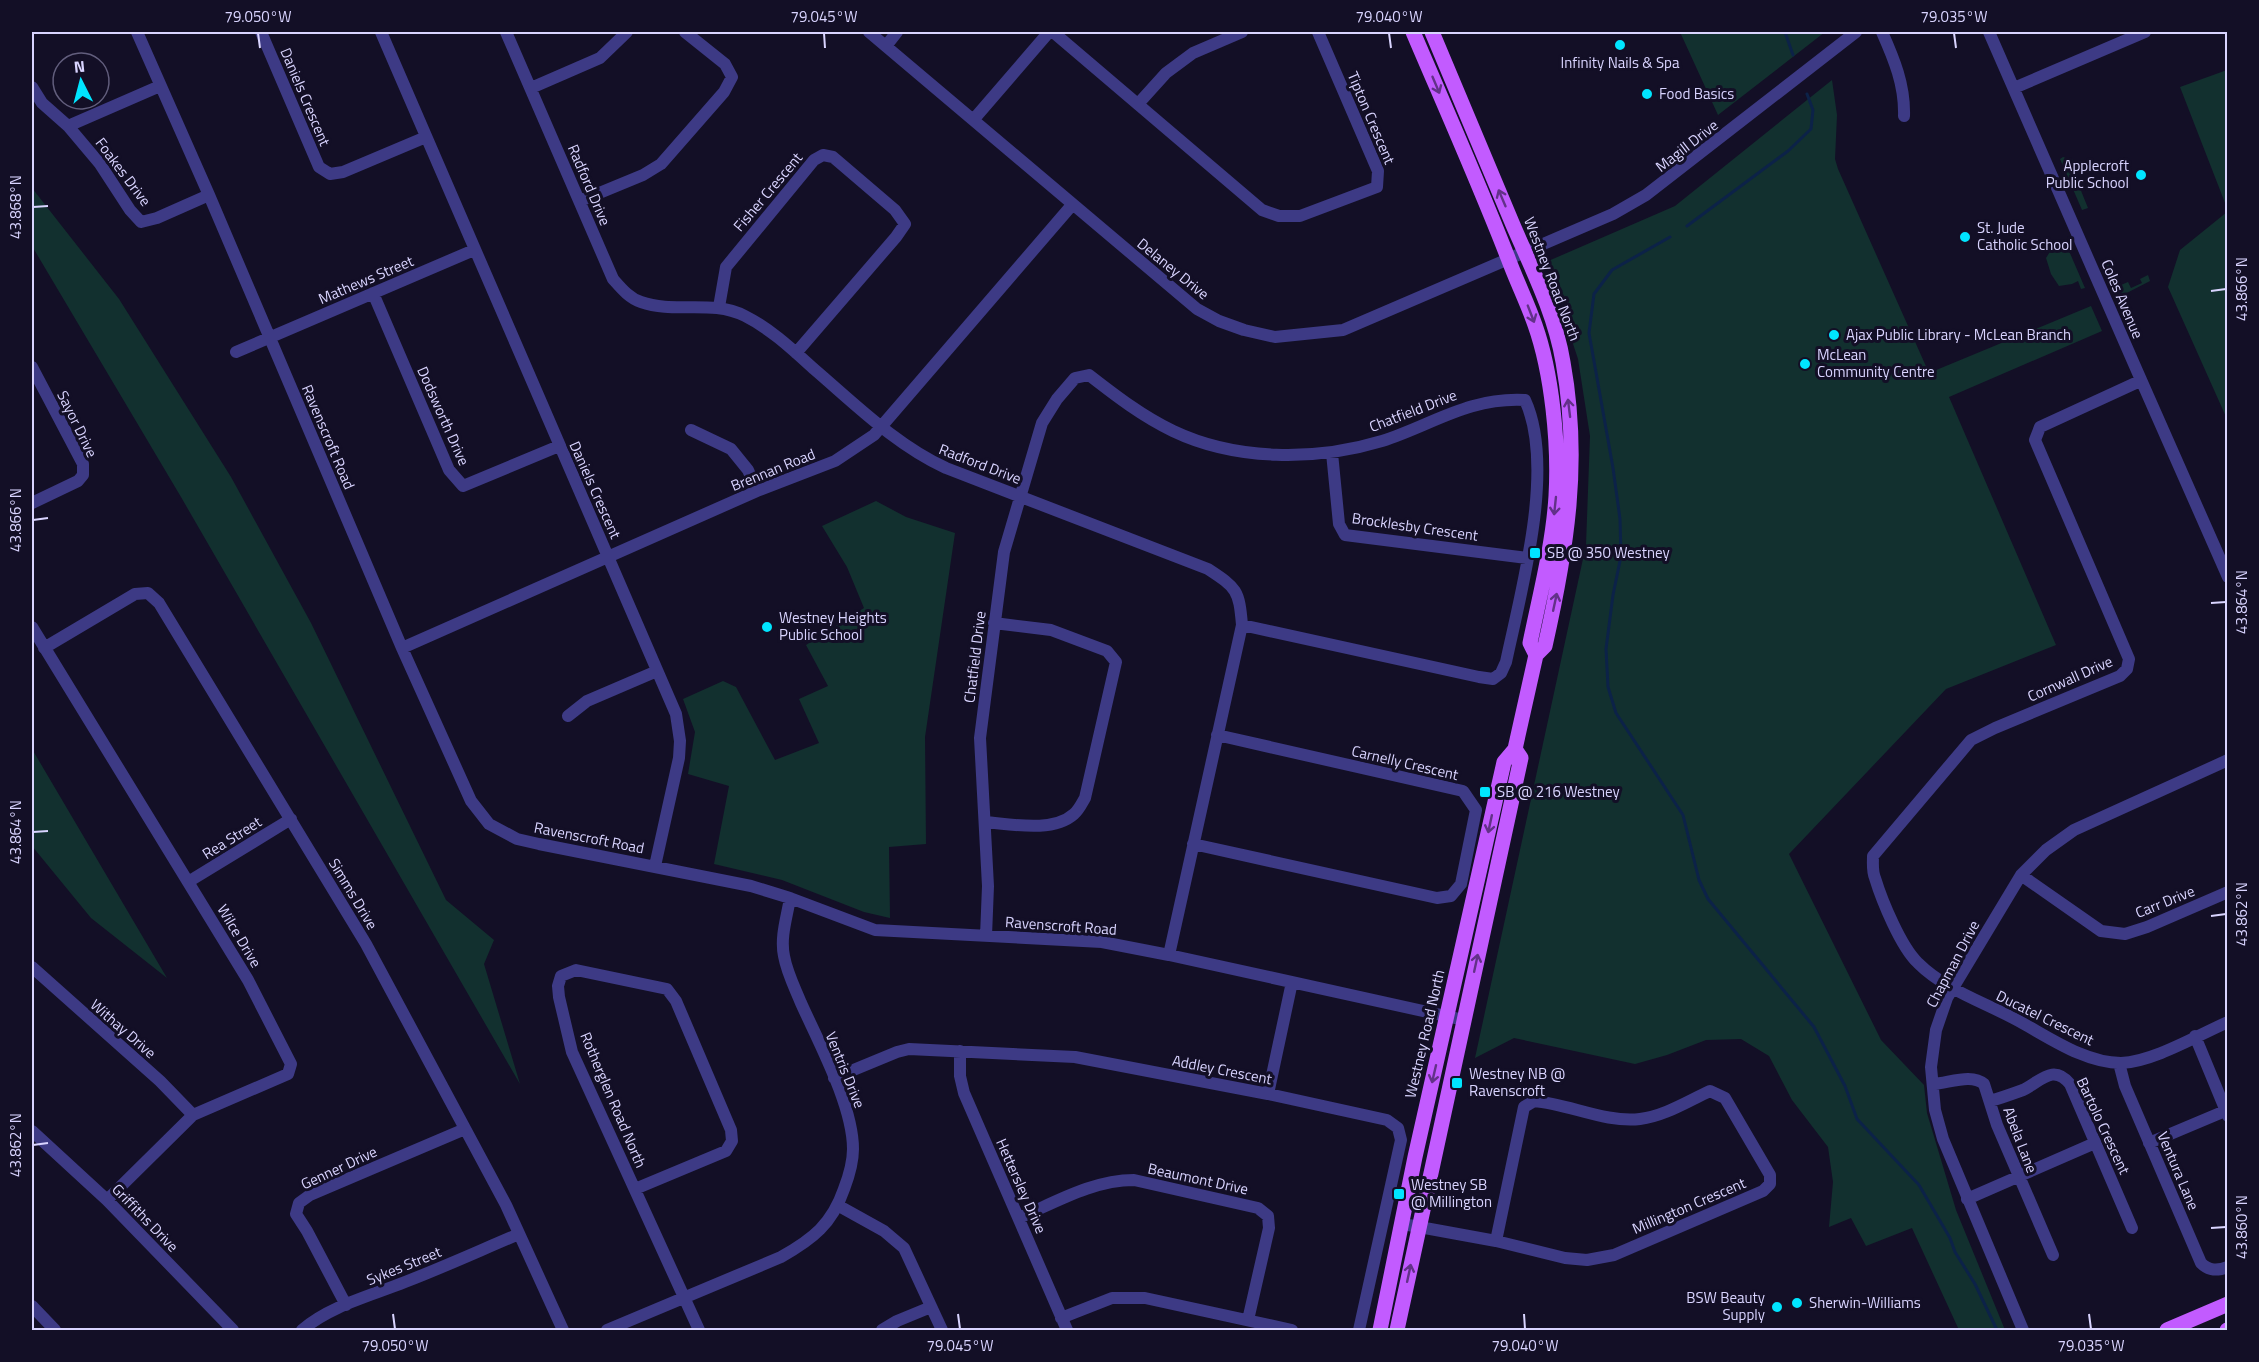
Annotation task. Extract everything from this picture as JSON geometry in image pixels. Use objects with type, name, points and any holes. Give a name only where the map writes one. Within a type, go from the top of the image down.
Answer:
[{"type":"main road","name":"Westney Road North","points":[[1380,1330],[1415,1157],[1504,762],[1515,749],[1536,655],[1545,646],[1563,567],[1572,442],[1563,361],[1553,324],[1480,185],[1413,32]]},
{"type":"main road","name":"Westney Road North","points":[[1432,32],[1517,256]]},
{"type":"main road","name":"Westney Road North","points":[[1396,1330],[1521,758],[1515,749]]},
{"type":"main road","points":[[1386,1303],[1402,1306]]},
{"type":"main road","points":[[2167,1330],[2228,1304]]},
{"type":"street","name":"Ravenscroft Road","points":[[137,32],[402,648],[471,801],[489,824],[517,839],[751,886],[790,898],[874,930],[1102,942],[1169,954],[1464,1020]]},
{"type":"street","name":"Daniels Crescent","points":[[261,32],[319,167],[330,174],[343,172],[426,137]]},
{"type":"street","name":"Daniels Crescent","points":[[381,32],[676,714],[680,741],[679,758],[655,866]]},
{"type":"street","name":"Radford Drive","points":[[506,32],[613,279],[627,294],[641,302],[668,306],[719,307],[743,315],[768,329],[921,457],[1208,569],[1230,583],[1240,598],[1242,625],[1169,954]]},
{"type":"street","points":[[531,88],[600,58],[627,32]]},
{"type":"street","points":[[580,201],[643,175],[661,164],[724,92],[732,77],[725,64],[685,32]]},
{"type":"street","name":"Delaney Drive","points":[[869,32],[1197,309],[1228,324],[1275,337],[1343,330],[1517,256]]},
{"type":"street","points":[[886,46],[897,32]]},
{"type":"street","points":[[974,119],[1051,32]]},
{"type":"street","name":"Tipton Crescent","points":[[1051,32],[1262,210],[1279,216],[1300,216],[1377,187],[1378,171],[1318,32]]},
{"type":"street","points":[[1138,104],[1166,73],[1193,53],[1242,32]]},
{"type":"street","name":"Magill Drive","points":[[1517,256],[1613,214],[1646,195],[1856,32]]},
{"type":"street","points":[[1882,32],[1902,79],[1905,98],[1904,116]]},
{"type":"street","name":"Coles Avenue","points":[[1989,32],[2140,381],[2228,577]]},
{"type":"street","points":[[2014,88],[2145,32]]},
{"type":"street","points":[[68,126],[160,86]]},
{"type":"street","name":"Foakes Drive","points":[[32,87],[42,103],[68,126],[100,164],[130,210],[141,222],[157,218],[209,195]]},
{"type":"street","name":"Fisher Crescent","points":[[719,307],[726,267],[814,160],[823,155],[833,157],[895,210],[905,224],[796,353]]},
{"type":"street","name":"Brennan Road","points":[[402,648],[758,491],[835,461],[883,427],[1072,205]]},
{"type":"street","name":"Mathews Street","points":[[236,352],[474,249]]},
{"type":"street","name":"Dodsworth Drive","points":[[373,293],[449,470],[463,486],[559,446]]},
{"type":"street","name":"Sayor Drive","points":[[32,368],[82,464],[83,475],[78,481],[32,503]]},
{"type":"street","name":"Chatfield Drive","points":[[986,936],[988,886],[980,738],[1004,552],[1042,423],[1056,399],[1075,378],[1089,375],[1132,408],[1173,431],[1231,449],[1271,454],[1332,453],[1383,441],[1464,407],[1508,399],[1525,400],[1532,415],[1538,478],[1527,558],[1506,662],[1501,673],[1493,679],[1242,625]]},
{"type":"street","name":"Cornwall Drive","points":[[1954,988],[1918,963],[1901,940],[1875,879],[1873,856],[1971,741],[1995,728],[2120,676],[2127,669],[2129,659],[2035,440],[2040,427],[2140,381]]},
{"type":"street","points":[[691,430],[731,449],[748,470],[758,491]]},
{"type":"street","name":"Brocklesby Crescent","points":[[1332,453],[1339,524],[1345,535],[1527,558]]},
{"type":"street","name":"Simms Drive","points":[[44,648],[135,594],[148,593],[159,603],[366,944],[519,1234],[563,1330]]},
{"type":"street","points":[[985,822],[1060,824],[1075,814],[1085,798],[1116,662],[1107,651],[1051,630],[994,623]]},
{"type":"street","name":"Wilce Drive","points":[[32,627],[248,980],[291,1064],[288,1074],[193,1115],[107,1200]]},
{"type":"street","points":[[568,716],[587,701],[657,671]]},
{"type":"street","name":"Carnelly Crescent","points":[[1193,844],[1437,898],[1451,897],[1461,884],[1476,810],[1463,791],[1217,735]]},
{"type":"street","name":"Chapman Drive","points":[[2023,1330],[1943,1140],[1935,1110],[1931,1067],[1936,1030],[1954,988],[2021,875],[2046,850],[2074,830],[2228,760]]},
{"type":"street","name":"Rea Street","points":[[188,882],[291,819]]},
{"type":"street","name":"Carr Drive","points":[[2021,875],[2101,931],[2125,934],[2147,927],[2228,892]]},
{"type":"street","name":"Ventris Drive","points":[[608,1330],[782,1257],[805,1244],[822,1229],[839,1206],[849,1174],[853,1149],[850,1124],[834,1078],[788,973],[782,940],[790,898]]},
{"type":"street","name":"Withay Drive","points":[[32,967],[160,1081],[193,1115]]},
{"type":"street","name":"Rotherglen Road North","points":[[635,1189],[726,1151],[732,1141],[730,1130],[676,1001],[667,989],[576,970],[561,976],[558,986],[572,1052],[699,1330]]},
{"type":"street","points":[[1268,1094],[1292,982]]},
{"type":"street","name":"Ducatel Crescent","points":[[1954,988],[2079,1053],[2099,1060],[2119,1063],[2139,1062],[2228,1022]]},
{"type":"street","points":[[2149,1143],[2226,1114],[2195,1036]]},
{"type":"street","name":"Addley Crescent","points":[[834,1078],[909,1049],[1076,1057],[1268,1094],[1387,1120],[1398,1128],[1401,1140],[1359,1330]]},
{"type":"street","name":"Hettersley Drive","points":[[960,1051],[960,1076],[964,1093],[1067,1330]]},
{"type":"street","name":"Ventura Lane","points":[[2119,1063],[2125,1086],[2201,1263],[2207,1269],[2228,1267]]},
{"type":"street","name":"Bartolo Crescent","points":[[1990,1101],[2025,1089],[2039,1079],[2050,1075],[2056,1074],[2065,1078],[2070,1084],[2132,1228]]},
{"type":"street","name":"Abela Lane","points":[[1933,1084],[1971,1078],[1979,1080],[1988,1089],[1997,1125],[2053,1255]]},
{"type":"street","name":"Millington Crescent","points":[[1403,1224],[1496,1241],[1565,1258],[1587,1260],[1614,1255],[1763,1191],[1770,1184],[1770,1175],[1725,1098],[1710,1091],[1665,1112],[1641,1119],[1618,1119],[1534,1101],[1524,1107],[1496,1241]]},
{"type":"street","name":"Genner Drive","points":[[346,1305],[296,1214],[299,1203],[310,1195],[465,1129]]},
{"type":"street","name":"Griffiths Drive","points":[[32,1131],[107,1200],[233,1330]]},
{"type":"street","points":[[1967,1199],[2096,1143]]},
{"type":"street","name":"Beaumont Drive","points":[[1019,1218],[1099,1184],[1119,1180],[1134,1180],[1258,1208],[1268,1216],[1269,1228],[1248,1320]]},
{"type":"street","points":[[839,1206],[884,1232],[904,1248],[942,1330]]},
{"type":"street","name":"Sykes Street","points":[[302,1330],[316,1319],[346,1305],[519,1234]]},
{"type":"street","points":[[1061,1318],[1112,1298],[1145,1298],[1292,1330]]},
{"type":"street","points":[[32,1306],[55,1330]]},
{"type":"street","points":[[882,1330],[897,1321],[932,1307]]},
{"type":"green space","points":[[1680,32],[1825,32],[1718,115]]},
{"type":"green space","points":[[2228,70],[2227,208],[2180,87]]},
{"type":"green space","points":[[1832,80],[1837,115],[1835,159],[1838,169],[1929,373],[2091,306],[2102,331],[1949,397],[2056,645],[1946,689],[1789,854],[1881,1040],[1924,1085],[1927,1113],[1956,1210],[2005,1330],[1959,1330],[1912,1228],[1866,1246],[1851,1218],[1829,1227],[1833,1182],[1828,1147],[1792,1100],[1769,1056],[1741,1039],[1706,1040],[1635,1064],[1514,1038],[1475,1058],[1586,545],[1590,436],[1578,359],[1546,262],[1675,206]]},
{"type":"green space","points":[[2063,157],[2077,161],[2080,168],[2073,171],[2088,208],[2082,210],[2060,159]]},
{"type":"green space","points":[[32,188],[119,299],[231,477],[311,623],[446,900],[494,940],[484,964],[520,1084],[181,497],[32,246]]},
{"type":"green space","points":[[2227,212],[2227,419],[2168,287],[2180,250]]},
{"type":"green space","points":[[2066,244],[2085,288],[2081,289],[2078,281],[2059,286],[2051,274],[2046,258],[2053,247]]},
{"type":"green space","points":[[2111,263],[2121,285],[2128,282],[2131,288],[2142,283],[2140,279],[2148,275],[2150,281],[2119,297],[2105,266]]},
{"type":"green space","points":[[876,501],[906,517],[955,533],[925,737],[926,844],[889,847],[890,918],[864,912],[782,880],[714,864],[729,786],[688,774],[695,732],[683,699],[723,681],[736,687],[775,760],[819,743],[799,699],[828,686],[806,645],[864,608],[847,567],[822,526]]},
{"type":"green space","points":[[32,749],[167,978],[91,918],[32,846]]},
{"type":"waterway","points":[[1785,32],[1793,55]]},
{"type":"waterway","points":[[1687,226],[1788,151],[1811,129],[1813,110],[1807,94]]},
{"type":"waterway","points":[[1670,237],[1612,270],[1594,294],[1589,333],[1620,519],[1621,556],[1606,649],[1608,687],[1616,713],[1683,815],[1699,880],[1708,899],[1814,1027],[1845,1086],[1857,1119],[1919,1185],[1975,1284],[1997,1330]]},
{"type":"place","name":"Infinity Nails & Spa","points":[[1620,45]]},
{"type":"place","name":"Food Basics","points":[[1647,94]]},
{"type":"place","name":"Applecroft Public School","points":[[2141,175]]},
{"type":"place","name":"St. Jude Catholic School","points":[[1965,237]]},
{"type":"place","name":"Ajax Public Library - McLean Branch","points":[[1834,335]]},
{"type":"place","name":"McLean Community Centre","points":[[1805,364]]},
{"type":"place","name":"SB @ 350 Westney","points":[[1535,553]]},
{"type":"place","name":"Westney Heights Public School","points":[[767,627]]},
{"type":"place","name":"SB @ 216 Westney","points":[[1485,792]]},
{"type":"place","name":"Westney NB @ Ravenscroft","points":[[1457,1083]]},
{"type":"place","name":"Westney SB @ Millington","points":[[1399,1194]]},
{"type":"place","name":"Sherwin-Williams","points":[[1797,1303]]},
{"type":"place","name":"BSW Beauty Supply","points":[[1777,1307]]}]
